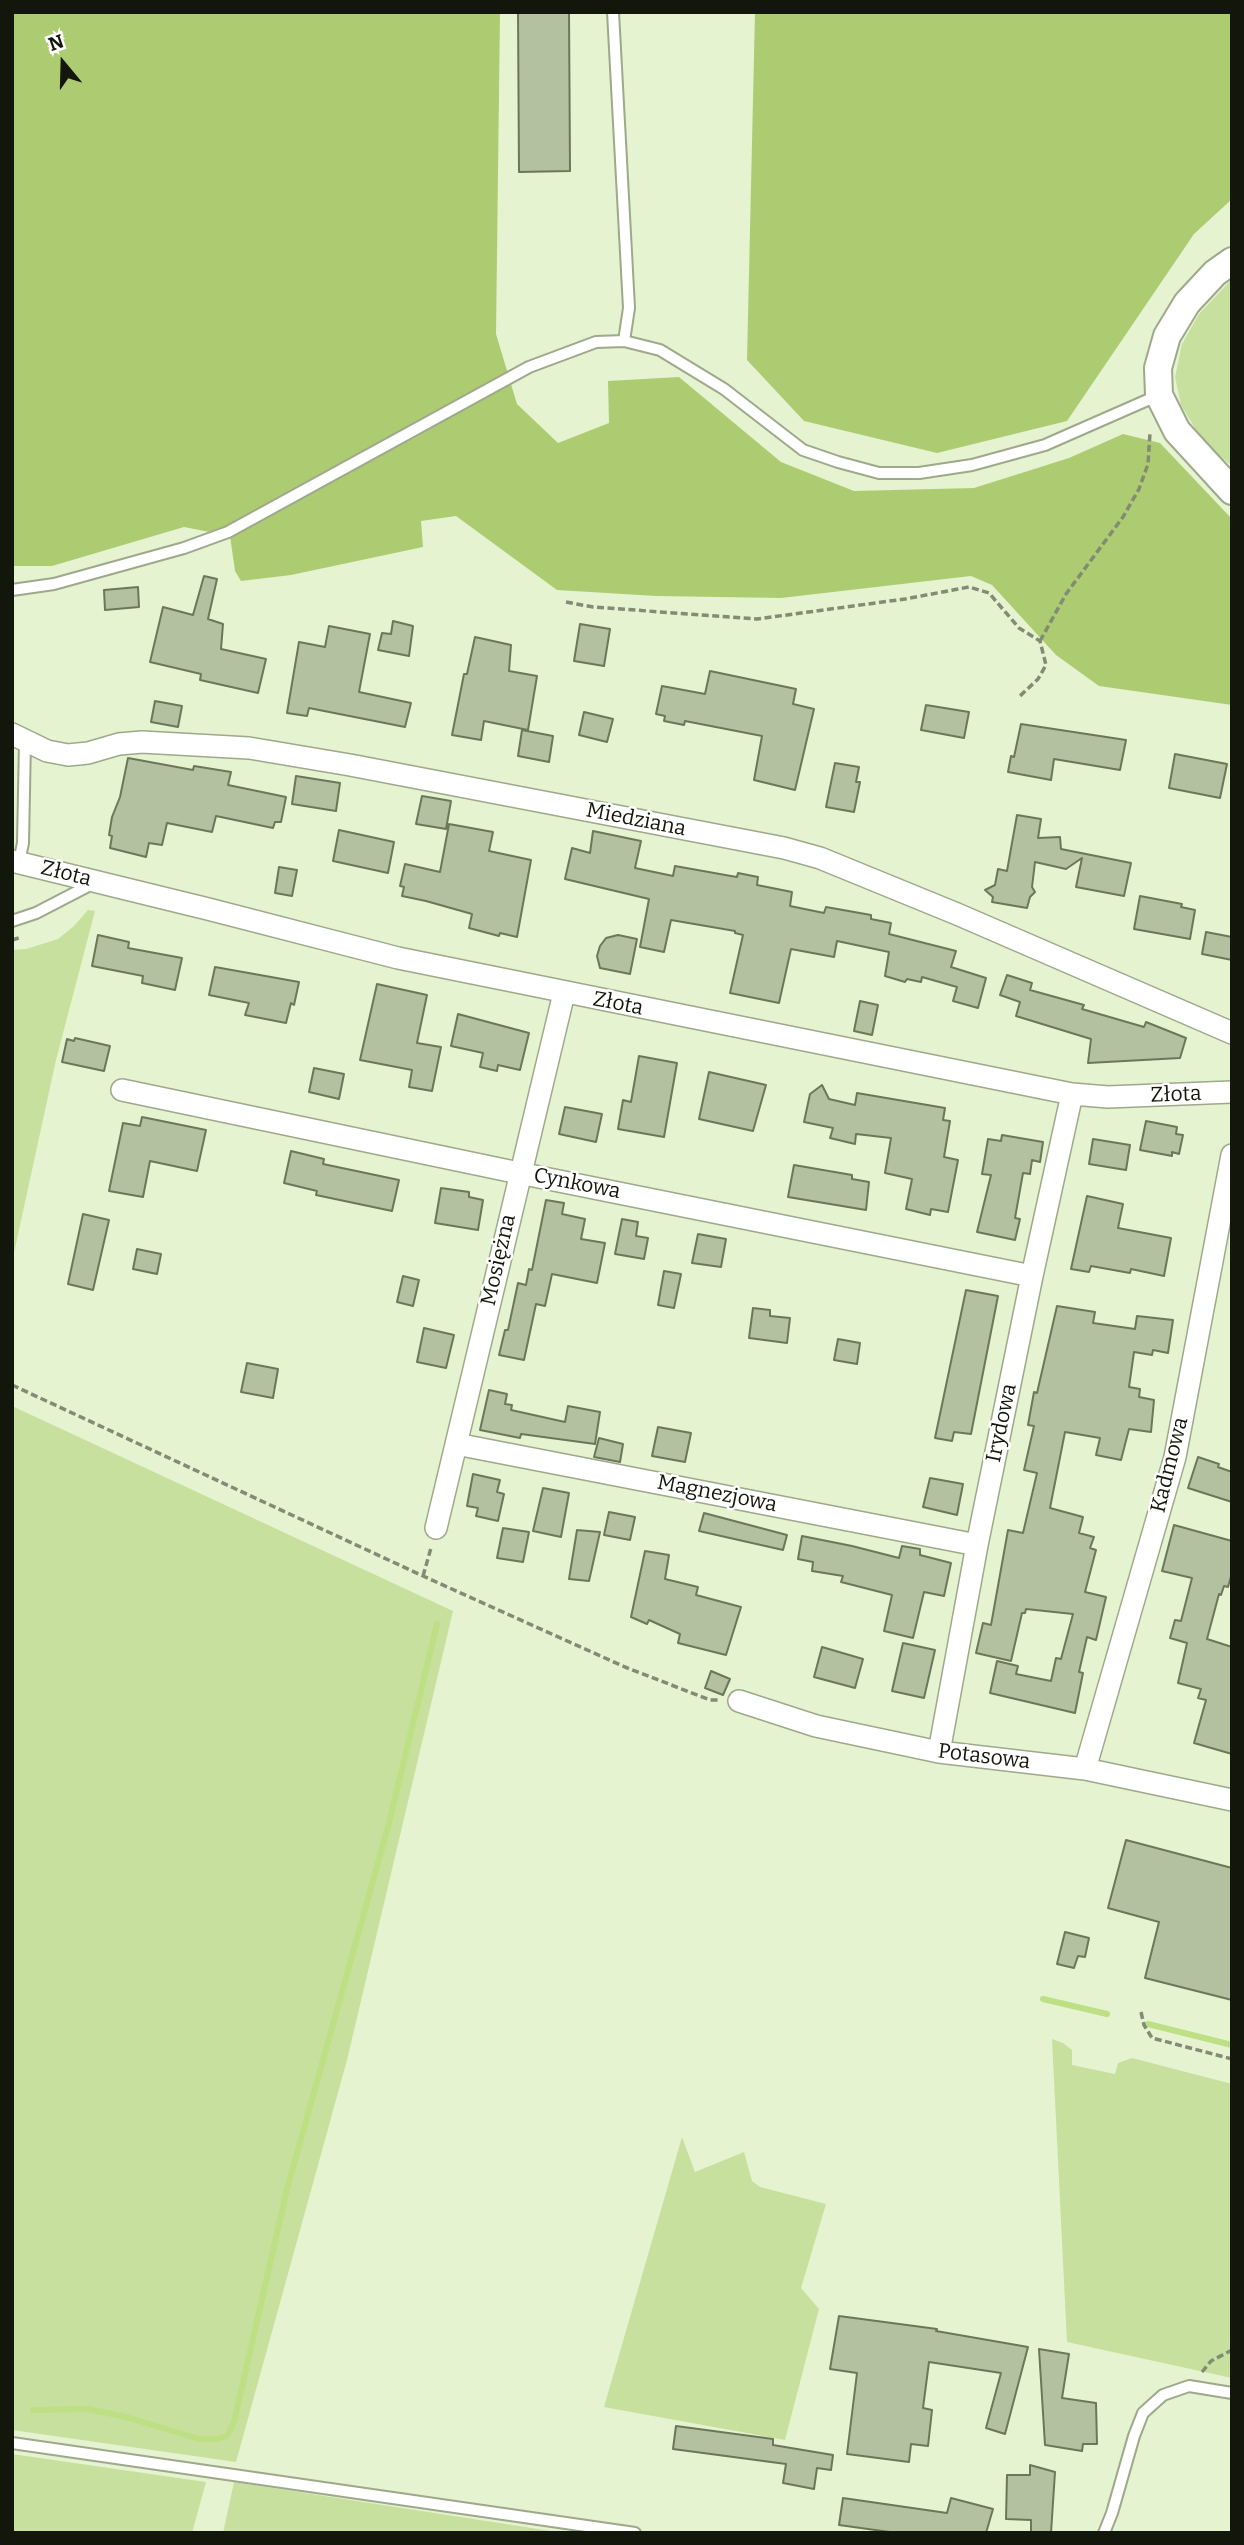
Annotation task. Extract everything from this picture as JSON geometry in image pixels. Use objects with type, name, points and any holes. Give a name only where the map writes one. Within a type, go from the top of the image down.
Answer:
[{"type":"street","points":[[1232,261],[1215,273],[1187,303],[1167,335],[1150,399],[1173,424],[1186,444],[1232,491]]},
{"type":"street","name":"Miedziana","points":[[19,738],[47,751],[68,755],[142,742],[249,748],[784,848],[820,858],[957,914],[1232,1033]]},
{"type":"street","name":"Złota","points":[[16,862],[385,955],[1072,1094],[1108,1097],[1232,1092]]},
{"type":"street","name":"Mosiężna","points":[[436,1528],[564,993]]},
{"type":"street","name":"Cynkowa","points":[[122,1090],[1032,1276]]},
{"type":"street","name":"Irydowa","points":[[939,1752],[977,1545],[1072,1094]]},
{"type":"street","name":"Kadmowa","points":[[1085,1769],[1175,1457],[1232,1155]]},
{"type":"street","name":"Magnezjowa","points":[[456,1444],[977,1545]]},
{"type":"street","name":"Potasowa","points":[[738,1701],[816,1726],[939,1752],[1085,1769],[1232,1800]]},
{"type":"lane","points":[[613,12],[629,308],[624,341]]},
{"type":"lane","points":[[12,590],[67,581],[184,548],[228,532],[529,367],[596,342],[624,341],[660,350],[724,389],[803,450],[838,463],[879,472],[919,473],[984,462],[1045,445],[1150,399]]},
{"type":"lane","points":[[16,862],[23,842],[19,738]]},
{"type":"lane","points":[[12,921],[36,913],[98,881]]},
{"type":"lane","points":[[1104,2533],[1143,2413],[1163,2395],[1189,2386],[1232,2393]]},
{"type":"lane","points":[[12,2443],[635,2533]]},
{"type":"path","points":[[1020,696],[1038,679],[1046,665],[1040,641],[1066,594],[1139,489],[1148,464],[1150,399]]},
{"type":"path","points":[[566,602],[593,607],[757,619],[905,599],[969,587],[989,593],[1019,628],[1040,641]]},
{"type":"path","points":[[12,1385],[424,1576],[649,1676],[710,1700],[738,1701]]},
{"type":"path","points":[[424,1576],[436,1528]]},
{"type":"path","points":[[1141,2012],[1144,2025],[1152,2038],[1232,2059]]},
{"type":"path","points":[[1189,2386],[1211,2361],[1232,2350]]},
{"type":"green space","points":[[12,12],[500,12],[496,334],[517,404],[558,443],[609,423],[608,381],[679,377],[781,462],[854,491],[974,488],[1069,458],[1123,434],[1160,443],[1232,519],[1232,705],[1099,686],[1056,655],[992,585],[971,576],[781,598],[656,596],[557,590],[456,516],[421,521],[423,547],[291,575],[241,581],[235,571],[230,536],[184,527],[52,566],[12,566]]},
{"type":"green space","points":[[755,12],[1232,12],[1232,199],[1194,234],[1067,421],[937,453],[804,421],[747,360]]},
{"type":"green space","points":[[1232,279],[1232,466],[1202,440],[1181,405],[1175,377],[1182,344],[1199,314]]},
{"type":"green space","points":[[88,910],[95,911],[56,1060],[12,1262],[12,950],[26,949],[58,939]]},
{"type":"green space","points":[[12,1406],[453,1611],[347,2060],[236,2462],[12,2430]]},
{"type":"green space","points":[[1052,2039],[1072,2050],[1072,2065],[1115,2074],[1118,2063],[1132,2058],[1232,2084],[1232,2378],[1067,2342]]},
{"type":"green space","points":[[682,2137],[695,2172],[744,2152],[752,2181],[760,2187],[826,2204],[801,2288],[819,2309],[785,2440],[604,2407]]},
{"type":"green space","points":[[12,2454],[206,2482],[192,2533],[12,2533]]},
{"type":"green space","points":[[234,2482],[564,2533],[223,2533]]},
{"type":"building","points":[[518,12],[569,12],[570,171],[519,172]]},
{"type":"building","points":[[204,576],[217,579],[208,619],[223,624],[221,649],[266,659],[258,693],[200,680],[201,674],[150,662],[163,607],[193,615]]},
{"type":"building","points":[[138,587],[139,607],[105,610],[104,590]]},
{"type":"building","points":[[393,621],[413,626],[409,656],[378,650],[382,633],[391,634]]},
{"type":"building","points":[[580,624],[610,629],[604,666],[574,661]]},
{"type":"building","points":[[329,626],[370,634],[359,692],[411,703],[405,727],[309,708],[307,716],[287,713],[299,642],[325,647]]},
{"type":"building","points":[[475,637],[511,645],[509,671],[537,676],[528,730],[484,721],[481,740],[452,735],[464,674],[467,674]]},
{"type":"building","points":[[710,671],[796,689],[793,704],[814,709],[795,790],[754,780],[762,736],[685,721],[684,725],[664,721],[665,716],[656,714],[662,686],[705,694]]},
{"type":"building","points":[[155,701],[182,706],[178,727],[151,722]]},
{"type":"building","points":[[926,705],[969,712],[964,738],[921,730]]},
{"type":"building","points":[[584,712],[613,719],[607,742],[579,735]]},
{"type":"building","points":[[1021,724],[1126,740],[1120,770],[1054,759],[1051,780],[1008,772]]},
{"type":"building","points":[[522,730],[553,736],[549,762],[518,756]]},
{"type":"building","points":[[1175,754],[1227,764],[1220,798],[1169,788]]},
{"type":"building","points":[[128,758],[193,770],[194,766],[231,772],[228,785],[286,797],[281,822],[275,822],[273,828],[216,816],[212,832],[167,823],[162,845],[149,843],[146,857],[110,848],[112,817],[120,797]]},
{"type":"building","points":[[835,763],[859,767],[856,782],[860,782],[854,812],[826,807]]},
{"type":"building","points":[[296,776],[340,783],[336,811],[292,804]]},
{"type":"building","points":[[422,796],[451,801],[446,829],[416,824]]},
{"type":"building","points":[[1017,815],[1041,819],[1038,838],[1060,837],[1061,849],[1131,863],[1124,896],[1076,887],[1082,858],[1066,869],[1035,862],[1032,887],[1035,892],[1030,897],[1027,908],[992,902],[993,897],[985,890],[995,885],[998,869],[1007,871]]},
{"type":"building","points":[[449,824],[493,832],[489,851],[531,860],[517,937],[500,933],[499,936],[469,928],[472,914],[402,896],[404,887],[400,886],[405,864],[440,872]]},
{"type":"building","points":[[339,830],[394,842],[388,873],[333,861]]},
{"type":"building","points":[[593,831],[641,841],[635,868],[673,876],[675,866],[737,877],[738,873],[758,877],[757,885],[792,892],[790,906],[824,913],[826,907],[871,915],[871,919],[891,923],[889,934],[956,951],[951,967],[986,978],[978,1008],[953,1001],[957,987],[922,977],[921,982],[907,979],[905,982],[885,976],[889,952],[837,941],[834,957],[791,949],[779,1003],[730,993],[743,935],[735,931],[671,920],[664,952],[640,947],[649,899],[565,879],[572,848],[590,853]]},
{"type":"building","points":[[279,867],[297,870],[292,896],[275,893]]},
{"type":"building","points":[[1140,896],[1182,904],[1181,907],[1195,910],[1190,939],[1134,929]]},
{"type":"building","points":[[1206,932],[1232,937],[1232,960],[1202,954]]},
{"type":"building","points":[[98,935],[129,942],[128,948],[182,958],[175,990],[142,983],[143,976],[92,966]]},
{"type":"building","points":[[618,935],[637,939],[630,974],[600,968],[597,956],[600,946],[606,938]]},
{"type":"building","points":[[215,967],[299,982],[294,1005],[291,1003],[286,1023],[245,1015],[249,1003],[209,995]]},
{"type":"building","points":[[1007,975],[1032,983],[1030,990],[1084,1005],[1082,1009],[1144,1027],[1146,1022],[1186,1038],[1180,1058],[1088,1063],[1091,1039],[1016,1016],[1020,1002],[1000,995]]},
{"type":"building","points":[[377,984],[427,995],[417,1043],[441,1047],[432,1091],[409,1087],[412,1070],[360,1060]]},
{"type":"building","points":[[860,1001],[878,1005],[872,1035],[854,1031]]},
{"type":"building","points":[[458,1014],[529,1033],[520,1070],[498,1065],[497,1071],[480,1067],[483,1053],[451,1046]]},
{"type":"building","points":[[75,1038],[110,1046],[104,1071],[62,1062],[67,1039],[74,1041]]},
{"type":"building","points":[[639,1056],[677,1063],[664,1137],[618,1129],[623,1100],[631,1102]]},
{"type":"building","points":[[314,1068],[344,1074],[339,1099],[309,1092]]},
{"type":"building","points":[[709,1072],[766,1085],[753,1131],[699,1119]]},
{"type":"building","points":[[822,1085],[829,1099],[855,1105],[857,1093],[945,1108],[943,1120],[950,1121],[944,1157],[958,1160],[948,1212],[931,1209],[930,1215],[906,1209],[912,1179],[885,1173],[891,1138],[856,1134],[855,1144],[830,1138],[833,1128],[804,1122],[810,1094]]},
{"type":"building","points":[[565,1107],[602,1114],[596,1142],[559,1134]]},
{"type":"building","points":[[142,1117],[206,1130],[197,1171],[150,1161],[143,1197],[109,1191],[123,1123],[140,1126]]},
{"type":"building","points":[[1146,1121],[1177,1127],[1176,1134],[1183,1135],[1179,1154],[1172,1152],[1172,1156],[1140,1150]]},
{"type":"building","points":[[1002,1135],[1043,1142],[1040,1162],[1032,1160],[1030,1174],[1023,1173],[1015,1218],[1020,1219],[1015,1240],[977,1232],[991,1175],[982,1174],[988,1139],[1001,1141]]},
{"type":"building","points":[[1093,1139],[1130,1145],[1126,1170],[1089,1164]]},
{"type":"building","points":[[291,1151],[324,1159],[323,1164],[399,1180],[392,1211],[316,1195],[317,1191],[284,1183]]},
{"type":"building","points":[[794,1165],[852,1175],[852,1179],[869,1182],[866,1210],[788,1197]]},
{"type":"building","points":[[441,1188],[469,1192],[469,1197],[483,1200],[478,1230],[435,1223]]},
{"type":"building","points":[[1087,1196],[1123,1204],[1118,1228],[1171,1238],[1164,1276],[1131,1269],[1130,1273],[1091,1266],[1089,1272],[1071,1269]]},
{"type":"building","points":[[546,1200],[564,1203],[562,1214],[585,1219],[581,1239],[605,1243],[597,1283],[552,1274],[545,1306],[536,1304],[524,1360],[499,1355],[505,1330],[508,1330],[518,1283],[526,1285],[529,1269],[532,1270]]},
{"type":"building","points":[[83,1214],[109,1220],[93,1290],[68,1284]]},
{"type":"building","points":[[622,1219],[638,1222],[636,1236],[648,1238],[644,1259],[615,1254]]},
{"type":"building","points":[[698,1234],[726,1239],[721,1267],[692,1263]]},
{"type":"building","points":[[137,1249],[161,1254],[157,1274],[133,1269]]},
{"type":"building","points":[[664,1271],[681,1274],[674,1308],[658,1305]]},
{"type":"building","points":[[403,1276],[419,1280],[413,1306],[397,1302]]},
{"type":"building","points":[[966,1290],[998,1296],[971,1434],[954,1432],[952,1441],[935,1438]]},
{"type":"building","points":[[1057,1306],[1095,1312],[1093,1323],[1135,1329],[1137,1316],[1173,1320],[1168,1353],[1153,1350],[1152,1355],[1134,1352],[1129,1387],[1140,1389],[1139,1397],[1154,1400],[1151,1432],[1129,1429],[1121,1460],[1096,1455],[1100,1438],[1065,1432],[1050,1508],[1083,1517],[1079,1533],[1094,1537],[1090,1548],[1096,1550],[1085,1592],[1106,1597],[1096,1640],[1087,1637],[1079,1672],[1083,1673],[1075,1713],[990,1693],[997,1661],[1018,1666],[1016,1674],[1051,1681],[1056,1658],[1061,1659],[1073,1614],[1026,1609],[1025,1613],[1022,1613],[1011,1661],[976,1653],[983,1623],[991,1625],[1008,1530],[1023,1533],[1037,1473],[1024,1470],[1034,1426],[1028,1425]]},
{"type":"building","points":[[753,1308],[770,1310],[770,1316],[790,1318],[787,1343],[749,1338]]},
{"type":"building","points":[[424,1328],[454,1335],[446,1368],[417,1362]]},
{"type":"building","points":[[838,1339],[860,1343],[857,1364],[834,1360]]},
{"type":"building","points":[[247,1363],[278,1369],[273,1398],[241,1392]]},
{"type":"building","points":[[489,1390],[507,1394],[505,1404],[512,1405],[511,1410],[565,1422],[568,1406],[600,1412],[595,1444],[521,1434],[520,1438],[480,1430]]},
{"type":"building","points":[[658,1427],[691,1433],[685,1462],[652,1456]]},
{"type":"building","points":[[599,1438],[623,1444],[620,1462],[594,1457]]},
{"type":"building","points":[[1198,1457],[1232,1472],[1232,1502],[1188,1488]]},
{"type":"building","points":[[473,1474],[500,1480],[497,1492],[504,1494],[498,1521],[476,1516],[478,1508],[467,1506]]},
{"type":"building","points":[[930,1478],[963,1484],[957,1515],[923,1507]]},
{"type":"building","points":[[543,1488],[569,1493],[561,1537],[533,1531]]},
{"type":"building","points":[[609,1512],[635,1517],[630,1540],[604,1535]]},
{"type":"building","points":[[704,1513],[787,1535],[783,1550],[699,1531]]},
{"type":"building","points":[[1174,1525],[1232,1541],[1232,1573],[1228,1587],[1224,1586],[1221,1595],[1219,1594],[1207,1639],[1232,1647],[1232,1754],[1194,1743],[1206,1700],[1198,1698],[1201,1689],[1178,1683],[1187,1643],[1170,1638],[1175,1620],[1181,1621],[1192,1578],[1162,1571]]},
{"type":"building","points":[[503,1528],[529,1532],[523,1562],[497,1558]]},
{"type":"building","points":[[577,1530],[600,1532],[589,1581],[569,1579]]},
{"type":"building","points":[[802,1536],[899,1558],[902,1546],[920,1549],[920,1555],[951,1563],[944,1596],[924,1592],[913,1638],[884,1631],[892,1595],[841,1582],[843,1576],[812,1571],[813,1562],[798,1559]]},
{"type":"building","points":[[645,1551],[669,1555],[665,1579],[698,1587],[696,1595],[741,1607],[726,1655],[678,1643],[680,1634],[649,1620],[647,1624],[631,1617]]},
{"type":"building","points":[[903,1643],[935,1650],[924,1698],[892,1691]]},
{"type":"building","points":[[822,1647],[863,1659],[855,1688],[814,1677]]},
{"type":"building","points":[[711,1671],[730,1679],[723,1695],[705,1688]]},
{"type":"building","points":[[1126,1840],[1232,1868],[1232,2000],[1145,1978],[1159,1922],[1108,1908]]},
{"type":"building","points":[[1065,1932],[1089,1938],[1085,1957],[1078,1956],[1074,1968],[1057,1964]]},
{"type":"building","points":[[839,2316],[937,2329],[936,2331],[1028,2347],[1005,2434],[986,2428],[1001,2373],[929,2362],[923,2408],[932,2410],[928,2446],[911,2444],[909,2462],[847,2454],[857,2373],[830,2369]]},
{"type":"building","points":[[1039,2349],[1069,2354],[1062,2398],[1096,2403],[1097,2444],[1083,2444],[1082,2451],[1045,2445]]},
{"type":"building","points":[[676,2426],[773,2439],[773,2445],[833,2455],[831,2470],[817,2468],[814,2489],[783,2483],[786,2464],[673,2449]]},
{"type":"building","points":[[1030,2465],[1055,2472],[1051,2533],[1031,2533],[1031,2520],[1006,2519],[1007,2475],[1030,2475]]},
{"type":"building","points":[[843,2498],[947,2513],[951,2498],[993,2509],[986,2533],[897,2533],[839,2525]]},
{"type":"waterway","points":[[33,2410],[88,2409],[126,2417],[199,2439],[227,2436],[234,2422],[287,2189],[388,1827],[437,1624]]},
{"type":"waterway","points":[[1043,1999],[1107,2014]]},
{"type":"waterway","points":[[1148,2024],[1232,2045]]}]
